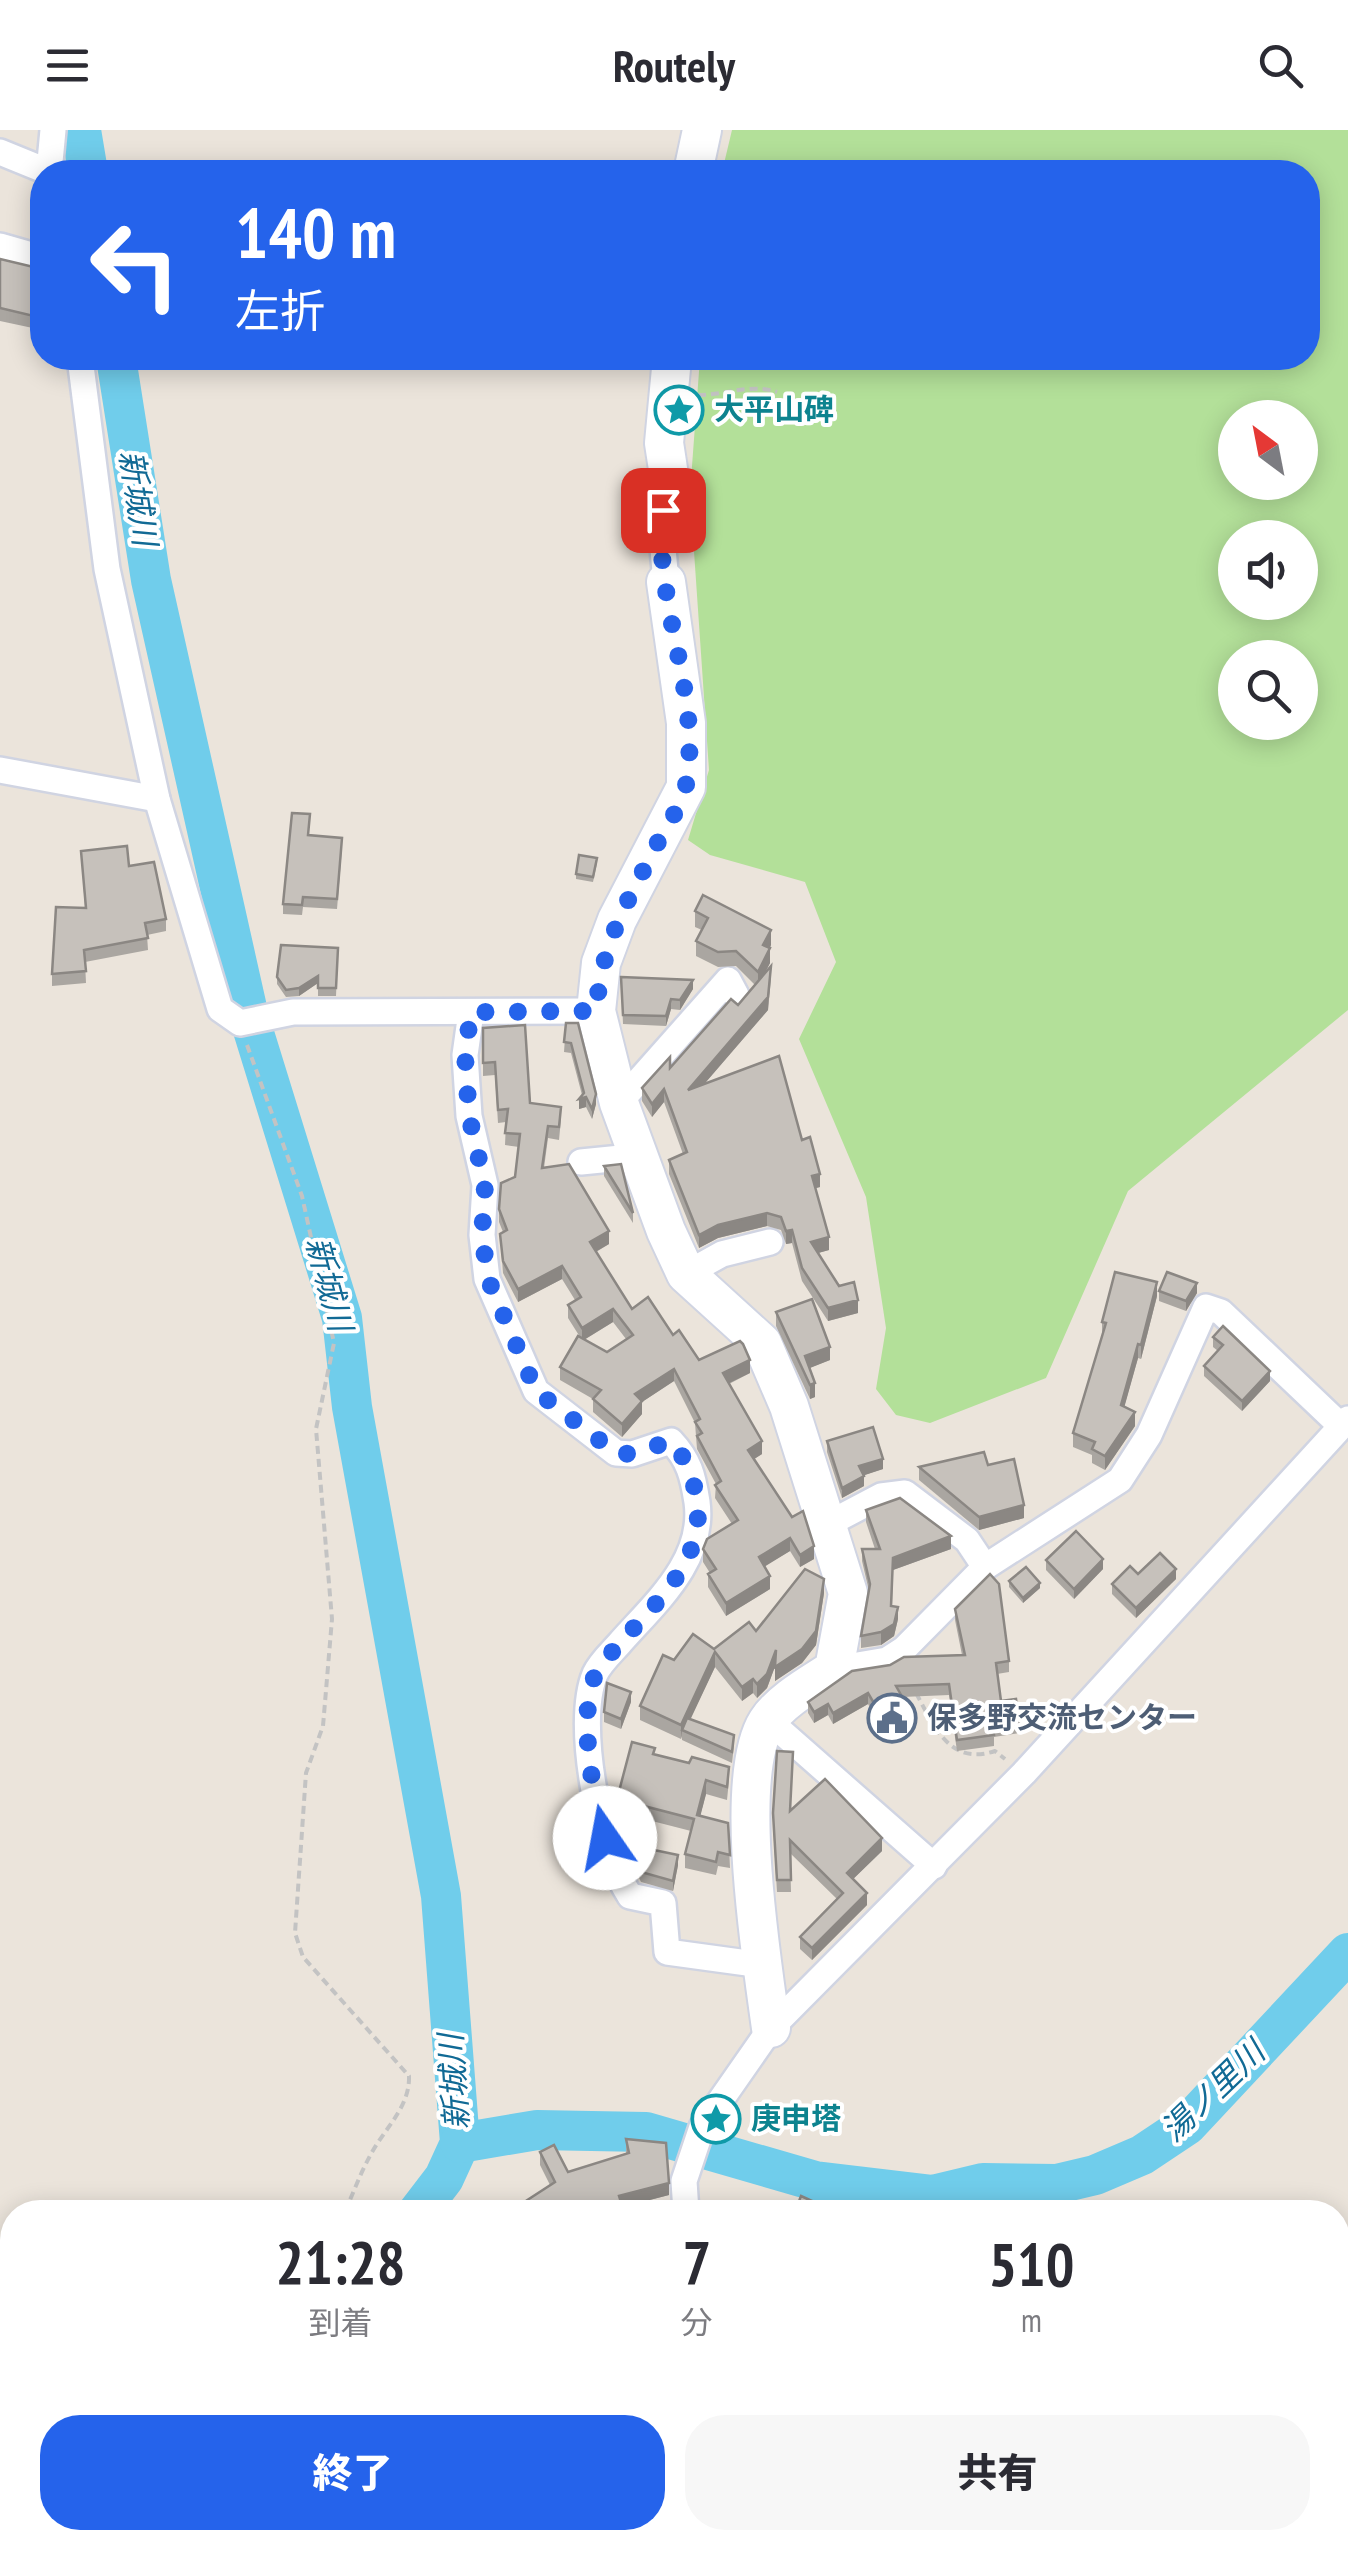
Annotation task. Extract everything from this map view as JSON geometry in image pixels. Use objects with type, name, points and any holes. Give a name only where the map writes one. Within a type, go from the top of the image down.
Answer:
[{"type":"street","points":[[50,160],[54,130]]},
{"type":"street","points":[[696,160],[702,130]]},
{"type":"street","points":[[0,152],[30,164]]},
{"type":"street","points":[[0,246],[30,255]]},
{"type":"street","points":[[82,370],[107,569],[157,800],[220,1010],[245,1022],[293,1012],[596,1011]]},
{"type":"street","points":[[670,376],[664,443],[674,548],[666,582],[686,723],[686,787],[616,920],[601,963],[596,1011],[619,1102],[642,1156],[666,1232],[686,1274],[762,1343],[789,1406],[848,1593],[834,1669]]},
{"type":"street","points":[[0,770],[157,800]]},
{"type":"street","points":[[619,1102],[728,980],[736,995]]},
{"type":"street","points":[[471,1012],[465,1055],[469,1116],[485,1185],[482,1235],[488,1279],[536,1391],[616,1453],[632,1454],[670,1441],[686,1458],[694,1477],[700,1524],[683,1572],[597,1669],[586,1700],[596,1803],[615,1873],[630,1896],[663,1903],[666,1952],[762,1964]]},
{"type":"street","points":[[581,1162],[642,1156]]},
{"type":"street","points":[[686,1274],[722,1254],[770,1242]]},
{"type":"street","points":[[685,2200],[684,2182],[702,2128],[771,2028],[1024,1774],[1344,1422],[1221,1312],[1206,1307],[1149,1436],[1120,1480],[984,1567],[894,1655],[834,1669],[768,1720],[754,1774],[753,1864],[771,2028]]},
{"type":"street","points":[[826,1525],[881,1496],[905,1493],[967,1540],[984,1567]]},
{"type":"street","points":[[768,1720],[934,1866]]},
{"type":"path","points":[[670,376],[725,395],[753,387],[778,392]]},
{"type":"path","points":[[245,1022],[302,1196],[334,1343],[316,1429],[332,1620],[322,1726],[306,1773],[294,1933],[302,1958],[409,2076],[410,2089],[399,2113],[372,2153],[350,2200]]},
{"type":"path","points":[[894,1655],[952,1750],[966,1757],[995,1751],[1024,1774]]},
{"type":"green space","points":[[732,130],[1348,130],[1348,1010],[1128,1191],[1046,1378],[930,1423],[896,1415],[876,1389],[886,1328],[866,1197],[799,1039],[836,962],[805,882],[710,855],[688,840],[709,770],[690,493],[699,370],[1320,370],[1320,160],[725,160]]},
{"type":"building","points":[[0,259],[30,266],[30,315],[0,308]]},
{"type":"building","points":[[292,813],[310,814],[308,835],[342,838],[337,899],[303,897],[302,905],[283,904]]},
{"type":"building","points":[[127,846],[129,866],[154,862],[166,919],[145,923],[148,938],[84,950],[86,971],[52,974],[56,907],[86,908],[81,851]]},
{"type":"building","points":[[579,855],[597,858],[593,877],[576,874]]},
{"type":"building","points":[[703,895],[771,930],[763,945],[770,948],[758,972],[736,951],[718,952],[696,941],[708,918],[695,911]]},
{"type":"building","points":[[281,945],[338,948],[336,988],[318,988],[318,976],[299,988],[286,990],[277,977]]},
{"type":"building","points":[[771,966],[768,997],[688,1090],[779,1056],[802,1140],[810,1137],[820,1174],[812,1176],[829,1237],[811,1242],[839,1286],[854,1282],[858,1300],[828,1308],[802,1268],[792,1230],[786,1231],[781,1217],[767,1213],[718,1225],[699,1235],[669,1160],[687,1152],[664,1089],[652,1104],[642,1088],[670,1057],[670,1068],[731,999],[738,1005]]},
{"type":"building","points":[[621,977],[693,980],[680,1000],[671,999],[666,1016],[623,1015]]},
{"type":"building","points":[[566,1023],[578,1023],[596,1094],[592,1109],[586,1097],[579,1099],[584,1093],[571,1043],[564,1042]]},
{"type":"building","points":[[525,1025],[530,1103],[561,1107],[559,1127],[548,1126],[542,1168],[569,1164],[609,1231],[590,1242],[632,1309],[648,1297],[673,1335],[679,1330],[699,1360],[740,1341],[743,1344],[750,1360],[723,1373],[762,1441],[748,1450],[792,1517],[803,1511],[814,1546],[800,1555],[790,1538],[759,1557],[770,1576],[726,1603],[708,1574],[716,1569],[703,1549],[707,1539],[738,1520],[715,1485],[721,1481],[697,1436],[702,1433],[695,1422],[700,1419],[674,1369],[635,1394],[642,1401],[622,1424],[593,1399],[601,1390],[560,1367],[578,1336],[607,1352],[633,1335],[613,1309],[582,1328],[568,1305],[581,1297],[562,1266],[518,1289],[503,1261],[500,1234],[507,1230],[499,1209],[501,1183],[515,1177],[520,1134],[505,1133],[508,1109],[498,1110],[495,1062],[483,1063],[483,1028]]},
{"type":"building","points":[[621,1164],[633,1213],[604,1166]]},
{"type":"building","points":[[1115,1272],[1157,1282],[1121,1405],[1135,1412],[1105,1456],[1092,1449],[1095,1442],[1073,1433],[1106,1323],[1102,1322]]},
{"type":"building","points":[[1167,1272],[1197,1283],[1186,1301],[1159,1291]]},
{"type":"building","points":[[812,1299],[830,1347],[805,1356],[815,1383],[810,1385],[776,1312]]},
{"type":"building","points":[[1223,1326],[1270,1371],[1242,1401],[1204,1366],[1223,1345],[1213,1337]]},
{"type":"building","points":[[873,1427],[883,1459],[859,1466],[864,1476],[842,1488],[827,1441]]},
{"type":"building","points":[[984,1452],[988,1465],[1014,1459],[1024,1505],[979,1517],[919,1467]]},
{"type":"building","points":[[900,1498],[951,1536],[893,1558],[891,1606],[898,1607],[894,1624],[881,1632],[861,1636],[870,1584],[862,1549],[880,1549],[866,1510]]},
{"type":"building","points":[[1076,1531],[1103,1559],[1074,1589],[1046,1560]]},
{"type":"building","points":[[1160,1553],[1176,1569],[1136,1608],[1112,1584],[1130,1566],[1138,1574]]},
{"type":"building","points":[[1026,1567],[1040,1583],[1023,1598],[1009,1581]]},
{"type":"building","points":[[805,1569],[824,1579],[816,1631],[802,1649],[775,1667],[776,1650],[767,1674],[757,1684],[753,1679],[742,1687],[715,1652],[681,1725],[640,1706],[663,1655],[674,1660],[693,1634],[714,1649],[749,1622],[756,1631]]},
{"type":"building","points":[[990,1574],[999,1584],[1009,1661],[996,1663],[1001,1701],[1016,1699],[1019,1722],[993,1726],[994,1735],[957,1740],[949,1684],[896,1686],[913,1716],[889,1729],[868,1693],[833,1713],[828,1704],[814,1712],[808,1702],[852,1671],[890,1665],[904,1657],[965,1655],[955,1609]]},
{"type":"building","points":[[607,1683],[631,1692],[621,1719],[604,1712]]},
{"type":"building","points":[[687,1718],[734,1735],[732,1752],[682,1730]]},
{"type":"building","points":[[632,1742],[655,1748],[653,1754],[689,1763],[692,1757],[729,1767],[727,1787],[706,1780],[697,1815],[728,1823],[730,1855],[718,1852],[716,1862],[685,1854],[694,1819],[617,1799]]},
{"type":"building","points":[[777,1751],[793,1752],[790,1811],[825,1779],[882,1838],[847,1873],[867,1893],[812,1948],[800,1937],[843,1893],[790,1840],[791,1880],[777,1880],[773,1813]]},
{"type":"building","points":[[630,1845],[678,1855],[673,1881],[641,1872]]},
{"type":"building","points":[[626,2139],[666,2143],[669,2183],[619,2196],[620,2200],[527,2200],[555,2182],[540,2152],[554,2145],[568,2172],[629,2153]]},
{"type":"waterway","name":"新城川","points":[[81,130],[86,160]]},
{"type":"waterway","name":"新城川","points":[[118,370],[151,580],[249,1017],[342,1318],[352,1407],[441,1896],[460,2143],[444,2178],[427,2200]]},
{"type":"waterway","name":"湯ノ里川","points":[[460,2143],[537,2130],[646,2132],[815,2181],[933,2195],[983,2183],[1057,2184],[1095,2175],[1142,2155],[1187,2125],[1348,1953]]},
{"type":"place","name":"大平山碑","points":[[679,410]]},
{"type":"place","name":"保多野交流センター","points":[[892,1718]]},
{"type":"place","name":"庚申塔","points":[[716,2119]]},
{"type":"route","points":[[605,1838],[596,1803],[586,1700],[597,1669],[683,1572],[700,1524],[694,1477],[686,1458],[670,1441],[646,1446],[632,1454],[616,1453],[536,1391],[488,1279],[482,1235],[485,1185],[469,1116],[465,1055],[471,1012],[596,1011],[601,963],[616,920],[686,787],[686,723],[663,556],[663,510]]}]
